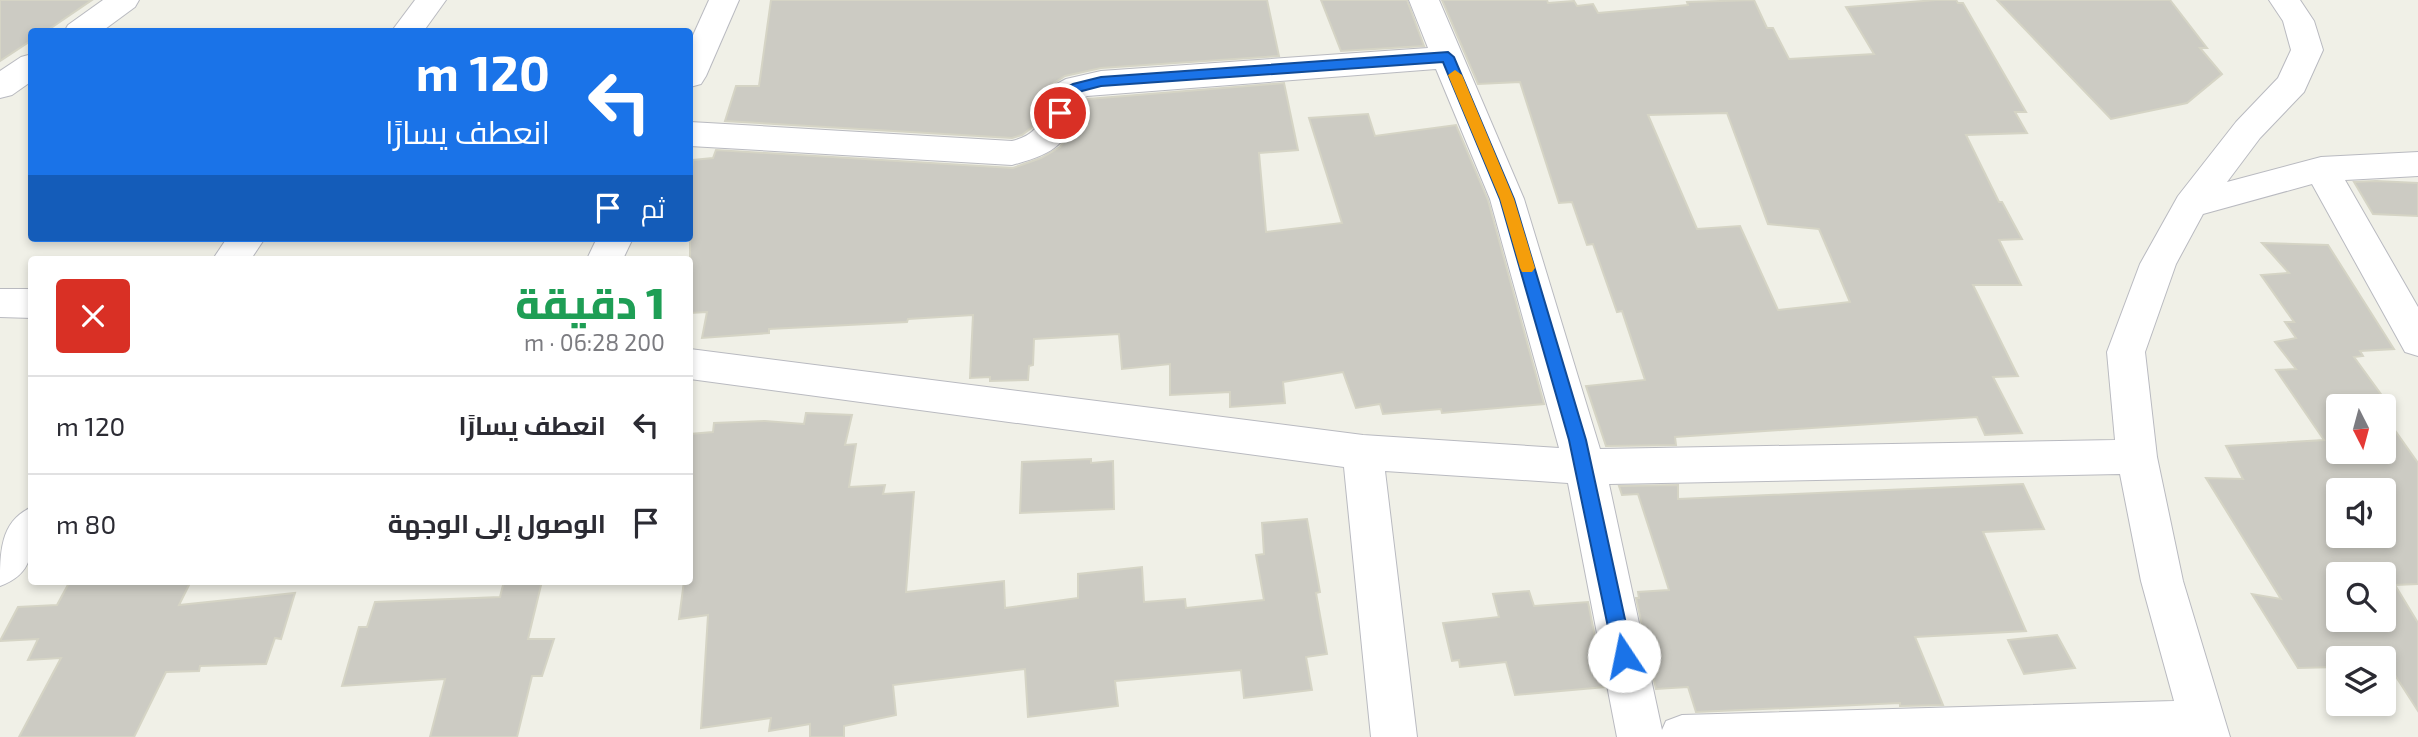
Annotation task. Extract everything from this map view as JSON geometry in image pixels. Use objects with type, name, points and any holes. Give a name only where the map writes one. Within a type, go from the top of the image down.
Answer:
[{"type":"street","points":[[85,28],[124,0]]},
{"type":"street","points":[[409,28],[431,0]]},
{"type":"street","points":[[693,69],[724,0]]},
{"type":"street","points":[[1424,0],[1507,199],[1585,467],[1640,737]]},
{"type":"street","points":[[1682,737],[2205,729],[2162,581],[2137,457],[2126,352],[2158,264],[2190,205],[2249,130],[2292,84],[2307,50],[2298,21],[2284,0]]},
{"type":"street","points":[[693,134],[1012,153],[1038,146],[1054,132],[1065,94],[1078,87],[1101,82],[1448,57]]},
{"type":"street","points":[[0,87],[28,68]]},
{"type":"street","points":[[2190,205],[2321,169],[2418,164]]},
{"type":"street","points":[[2321,169],[2418,341]]},
{"type":"street","points":[[233,256],[244,242]]},
{"type":"street","points":[[0,303],[28,304]]},
{"type":"street","points":[[693,364],[1363,452],[1585,467],[2137,457]]},
{"type":"street","points":[[1363,452],[1394,737]]},
{"type":"street","points":[[0,567],[28,530]]},
{"type":"building","points":[[0,0],[92,0],[51,28],[28,28],[28,43],[0,61]]},
{"type":"building","points":[[771,0],[1267,0],[1279,56],[1101,68],[1065,76],[1051,85],[1035,125],[1022,135],[1012,138],[725,121],[736,86],[759,86]]},
{"type":"building","points":[[1321,0],[1407,0],[1424,46],[1341,51]]},
{"type":"building","points":[[1442,0],[1547,0],[1548,3],[1574,1],[1577,6],[1593,4],[1598,13],[1688,5],[1687,2],[1754,0],[1767,28],[1773,28],[1789,59],[1874,54],[1846,7],[1936,0],[1956,0],[1963,3],[2026,112],[2015,112],[2027,133],[1966,135],[1999,202],[2002,202],[2022,239],[1999,240],[2021,285],[1973,285],[2018,376],[1993,377],[2022,433],[1985,435],[1977,417],[1675,437],[1676,445],[1606,446],[1586,386],[1645,380],[1622,311],[1617,312],[1593,244],[1587,245],[1572,202],[1559,203],[1520,82],[1478,84]],"holes":[[[1727,113],[1768,224],[1819,229],[1850,302],[1778,310],[1740,226],[1697,229],[1648,115]]]},
{"type":"building","points":[[1997,0],[2170,0],[2207,48],[2200,48],[2222,74],[2187,103],[2111,119]]},
{"type":"building","points":[[1284,83],[1298,150],[1259,153],[1266,232],[1342,223],[1309,118],[1368,114],[1375,136],[1456,125],[1488,200],[1544,404],[1442,413],[1441,409],[1383,414],[1380,404],[1356,408],[1343,372],[1283,382],[1285,403],[1230,407],[1230,392],[1170,395],[1170,364],[1122,369],[1119,334],[1034,339],[1033,365],[1029,366],[1028,380],[990,381],[990,377],[970,378],[973,315],[908,319],[907,322],[769,329],[769,333],[702,338],[707,312],[693,313],[693,256],[690,256],[690,242],[693,242],[693,160],[713,158],[716,150],[1013,168],[1041,158],[1060,147],[1073,128],[1082,102],[1088,99]]},
{"type":"building","points":[[2354,182],[2418,183],[2418,216],[2373,214]]},
{"type":"building","points":[[2262,243],[2328,245],[2394,349],[2360,351],[2363,356],[2354,357],[2381,394],[2326,394],[2326,464],[2396,464],[2396,432],[2418,463],[2418,584],[2396,585],[2396,562],[2326,562],[2326,632],[2396,632],[2396,587],[2418,623],[2418,711],[2396,677],[2396,646],[2326,646],[2326,667],[2298,668],[2252,594],[2281,599],[2206,478],[2243,479],[2226,446],[2324,440],[2276,370],[2296,369],[2275,342],[2296,338],[2285,322],[2294,322],[2261,275],[2289,273]]},
{"type":"building","points":[[806,413],[852,415],[845,445],[856,444],[849,487],[885,485],[883,494],[914,492],[906,592],[1004,581],[1005,608],[1078,598],[1078,574],[1142,567],[1144,602],[1185,599],[1186,608],[1264,600],[1256,555],[1264,554],[1262,523],[1307,519],[1320,592],[1316,593],[1327,654],[1306,657],[1312,690],[1244,698],[1241,670],[1115,681],[1118,706],[1028,717],[1025,669],[893,685],[896,715],[844,726],[844,737],[810,737],[810,724],[769,731],[771,718],[701,728],[708,615],[679,619],[683,585],[693,585],[693,434],[713,432],[714,423],[765,421],[804,424]]},
{"type":"building","points":[[1091,459],[1091,463],[1113,461],[1114,509],[1020,513],[1022,462]]},
{"type":"building","points":[[2023,484],[2044,529],[1983,532],[2026,631],[1915,637],[1943,705],[1900,706],[1900,703],[1696,712],[1688,687],[1656,689],[1636,598],[1639,598],[1638,592],[1669,590],[1638,494],[1622,495],[1619,486],[1678,485],[1678,499]]},
{"type":"building","points":[[68,585],[189,585],[179,605],[295,593],[281,639],[275,638],[266,664],[200,666],[199,671],[166,672],[134,737],[19,737],[61,658],[28,660],[38,639],[0,641],[18,607],[57,605]]},
{"type":"building","points":[[503,585],[541,585],[528,639],[554,639],[542,676],[532,676],[517,737],[430,737],[445,679],[342,686],[359,627],[367,627],[375,602],[500,597]]},
{"type":"building","points":[[1529,591],[1534,606],[1588,602],[1605,687],[1515,695],[1506,662],[1460,667],[1459,660],[1452,661],[1443,623],[1499,617],[1493,594]]},
{"type":"building","points":[[2057,635],[2075,668],[2024,674],[2008,640]]},
{"type":"slow traffic","points":[[1455,75],[1507,199],[1527,268]]},
{"type":"route","points":[[1060,113],[1065,94],[1078,87],[1101,82],[1448,57],[1507,199],[1578,440],[1624,656]]}]
